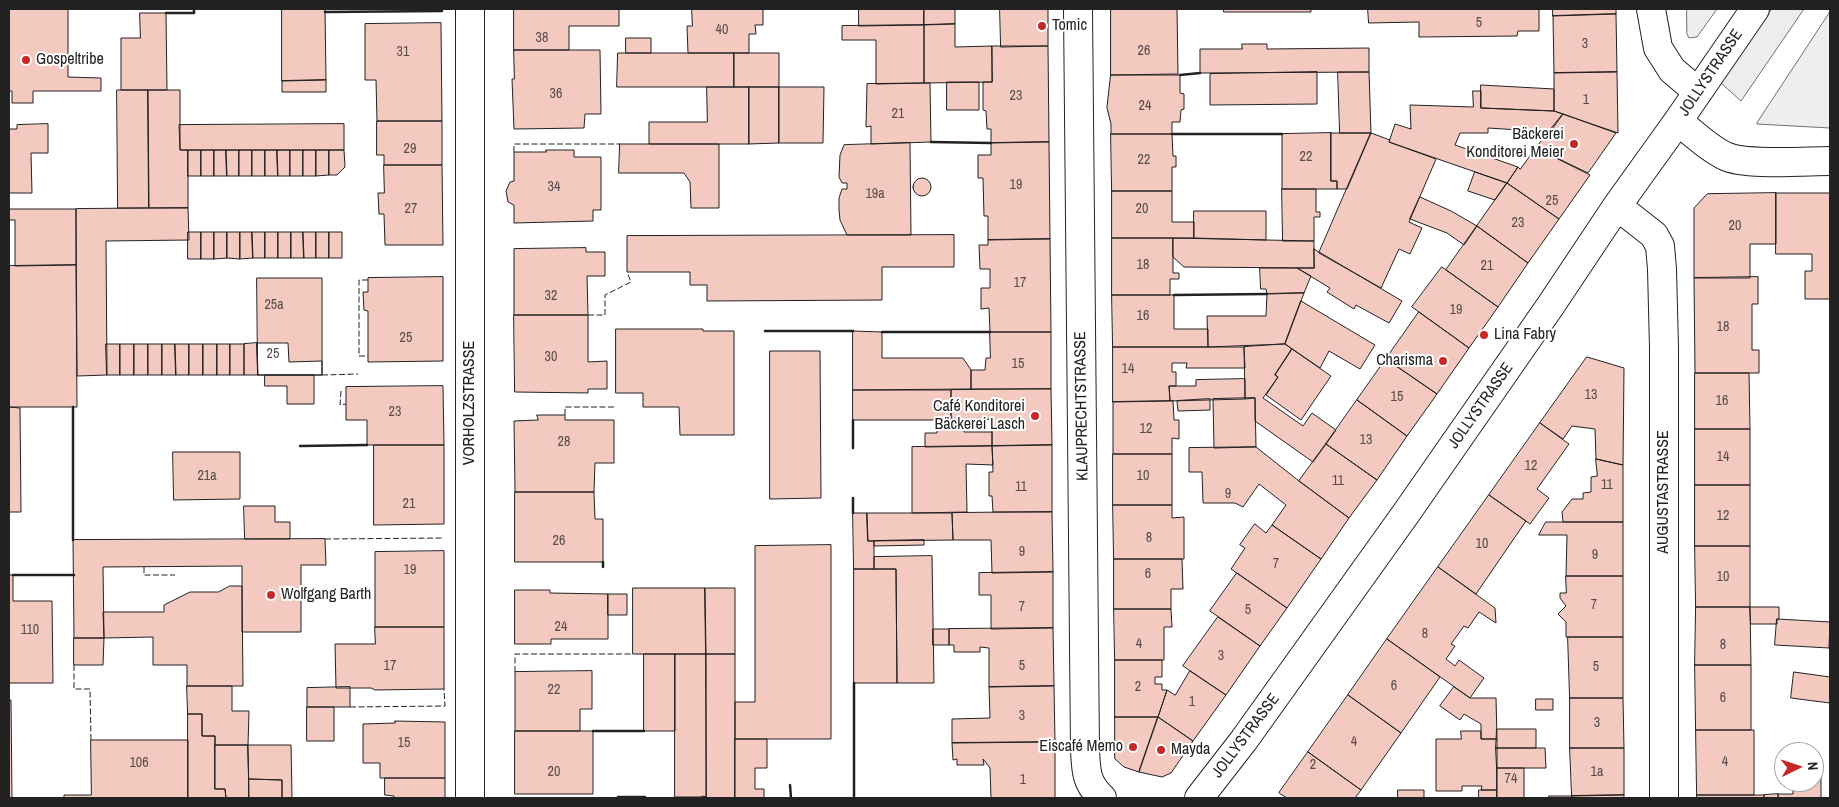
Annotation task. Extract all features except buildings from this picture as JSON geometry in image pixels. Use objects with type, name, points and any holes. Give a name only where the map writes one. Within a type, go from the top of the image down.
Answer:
[{"type":"street","name":"VORHOLZSTRASSE","points":[[470,9],[470,798]]},
{"type":"street","name":"KLAUPRECHTSTRASSE","points":[[1078,9],[1085,750],[1089,784],[1102,798]]},
{"type":"street","points":[[1651,9],[1658,48],[1672,70],[1698,92]]},
{"type":"street","name":"JOLLYSTRASSE","points":[[1199,798],[1244,740],[1412,504],[1551,305],[1616,206],[1678,121],[1755,9]]},
{"type":"street","points":[[1678,121],[1727,157],[1756,161],[1830,161]]},
{"type":"street","name":"AUGUSTASTRASSE","points":[[1616,206],[1654,235],[1660,246],[1662,269],[1664,348],[1664,798]]},
{"type":"shaded area","points":[[1687,9],[1717,9],[1697,37],[1689,38],[1687,34]]},
{"type":"shaded area","points":[[1772,9],[1804,9],[1741,101],[1720,82]]},
{"type":"shaded area","points":[[1830,12],[1830,128],[1757,124],[1757,123]]},
{"type":"fence","points":[[514,152],[514,144],[620,144]]},
{"type":"fence","points":[[588,315],[605,315],[605,295],[631,282],[627,272]]},
{"type":"fence","points":[[368,280],[359,280],[359,356],[368,356]]},
{"type":"fence","points":[[322,375],[358,374]]},
{"type":"fence","points":[[341,391],[340,405],[346,404]]},
{"type":"fence","points":[[565,415],[565,407],[616,407]]},
{"type":"fence","points":[[325,539],[444,538]]},
{"type":"fence","points":[[144,567],[144,575],[175,575]]},
{"type":"fence","points":[[515,672],[515,654],[633,654]]},
{"type":"fence","points":[[74,665],[74,689],[90,689],[91,740]]},
{"type":"fence","points":[[350,707],[445,706],[444,689]]},
{"type":"wall","points":[[166,13],[194,13],[194,9]]},
{"type":"wall","points":[[325,12],[442,11]]},
{"type":"wall","points":[[1180,75],[1200,73]]},
{"type":"wall","points":[[1172,134],[1282,134]]},
{"type":"wall","points":[[931,142],[991,143]]},
{"type":"wall","points":[[1174,295],[1267,294]]},
{"type":"wall","points":[[765,331],[853,331]]},
{"type":"wall","points":[[882,332],[990,332]]},
{"type":"wall","points":[[73,407],[73,540]]},
{"type":"wall","points":[[853,420],[853,448]]},
{"type":"wall","points":[[300,446],[367,445]]},
{"type":"wall","points":[[853,498],[853,513]]},
{"type":"wall","points":[[603,562],[603,567]]},
{"type":"wall","points":[[13,575],[74,575]]},
{"type":"wall","points":[[854,683],[854,798]]},
{"type":"wall","points":[[593,731],[644,731]]},
{"type":"wall","points":[[790,785],[791,798]]},
{"type":"wall","points":[[618,798],[645,797]]},
{"type":"place","name":"Tomic","points":[[1042,26]]},
{"type":"place","name":"Gospeltribe","points":[[26,60]]},
{"type":"place","name":"Bäckerei Konditorei Meier","points":[[1574,144]]},
{"type":"place","name":"Lina Fabry","points":[[1484,335]]},
{"type":"place","name":"Charisma","points":[[1443,361]]},
{"type":"place","name":"Café Konditorei Bäckerei Lasch","points":[[1035,416]]},
{"type":"place","name":"Wolfgang Barth","points":[[271,595]]},
{"type":"place","name":"Eiscafé Memo","points":[[1133,747]]},
{"type":"place","name":"Mayda","points":[[1161,750]]}]
